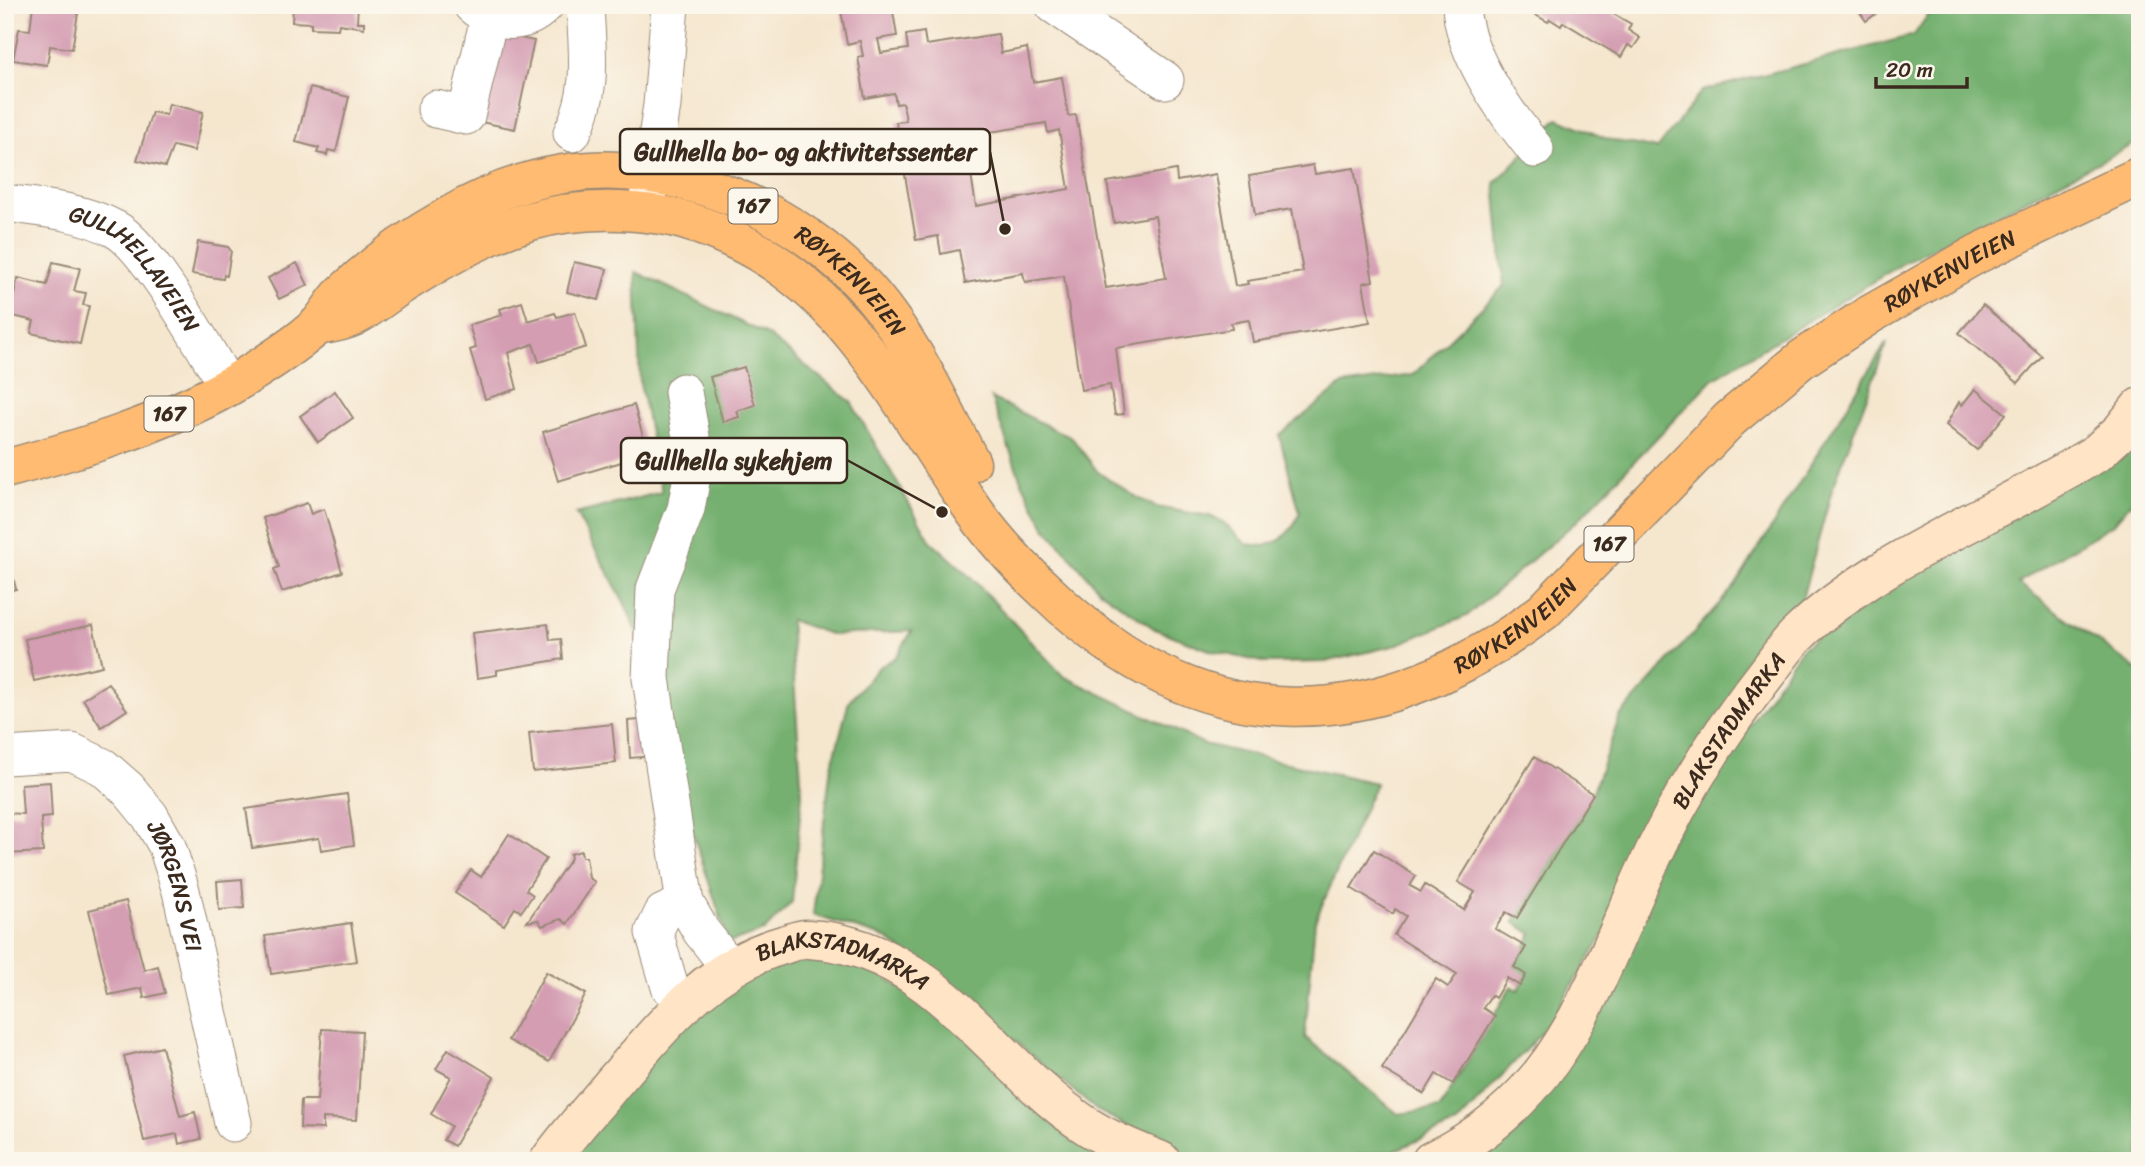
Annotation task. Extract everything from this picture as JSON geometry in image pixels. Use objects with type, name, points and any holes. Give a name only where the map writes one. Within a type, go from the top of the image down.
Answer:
[{"type":"main road","name":"RØYKENVEIEN","points":[[5,469],[134,428],[228,387],[317,326],[341,295],[363,277],[428,229],[476,201],[516,184],[565,173],[651,175],[728,195],[759,209],[806,237],[853,275],[884,310],[910,349],[997,512],[1044,589]]},
{"type":"main road","name":"RØYKENVEIEN","points":[[317,326],[351,318],[450,254],[511,225],[571,212],[646,213],[686,220],[752,248],[787,269],[830,306],[884,373],[976,513],[1013,559],[1077,621],[1119,654],[1160,676],[1206,693],[1257,706],[1305,709],[1387,695],[1485,650],[1544,611],[1730,419],[1802,359],[1869,315],[1977,254],[2140,176]]},
{"type":"main road","name":"BLAKSTADMARKA","points":[[1431,1161],[1465,1145],[1493,1124],[1523,1097],[1552,1063],[1571,1034],[1644,873],[1711,749],[1795,637],[1848,593],[2098,452],[2121,431],[2140,407]]},
{"type":"main road","name":"BLAKSTADMARKA","points":[[549,1161],[661,1027],[693,995],[730,968],[767,950],[806,938],[847,945],[912,973],[944,998],[1048,1096],[1085,1124],[1127,1147],[1161,1161]]},
{"type":"street","points":[[436,109],[466,116],[481,12],[512,22],[539,11],[545,5]]},
{"type":"street","points":[[572,133],[588,91],[585,5]]},
{"type":"street","points":[[646,213],[662,105],[670,5]]},
{"type":"street","points":[[1054,5],[1165,80]]},
{"type":"street","points":[[1461,5],[1476,59],[1510,118],[1535,149]]},
{"type":"street","name":"GULLHELLAVEIEN","points":[[5,203],[68,212],[117,230],[137,249],[180,308],[228,387]]},
{"type":"street","points":[[683,392],[695,459],[685,509],[655,589],[651,678],[685,903],[701,931],[730,968]]},
{"type":"street","name":"JØRGENS VEI","points":[[5,756],[72,752],[103,767],[128,789],[150,816],[167,846],[181,891],[233,1123]]},
{"type":"street","points":[[670,987],[654,932],[663,913],[685,903]]},
{"type":"green space","points":[[1935,5],[2140,5],[2140,141],[1907,261],[1713,379],[1578,520],[1467,616],[1393,646],[1325,662],[1267,663],[1212,651],[1155,629],[1100,591],[1045,527],[1020,478],[991,398],[1072,438],[1098,472],[1156,507],[1209,516],[1223,522],[1246,544],[1265,546],[1280,540],[1292,528],[1300,513],[1279,435],[1342,385],[1413,375],[1504,286],[1495,183],[1558,118],[1607,139],[1657,149],[1702,91],[1914,35]]},
{"type":"green space","points":[[636,272],[766,334],[851,402],[930,540],[971,577],[1063,676],[1204,744],[1376,783],[1315,921],[1305,1037],[1398,1114],[1440,1108],[1511,986],[1518,990],[1525,977],[1513,970],[1532,934],[1514,922],[1592,794],[1620,716],[1735,586],[1887,342],[1832,490],[1792,635],[1545,1029],[1457,1124],[1393,1151],[1316,1160],[1228,1161],[1185,1155],[1096,1110],[993,1022],[886,938],[813,915],[830,773],[849,701],[879,667],[896,657],[912,631],[832,635],[790,620],[802,794],[792,902],[764,931],[729,943],[676,782],[666,697],[624,602],[576,514],[662,492],[640,384]]},
{"type":"green space","points":[[2140,406],[2140,492],[2113,524],[2018,583],[2140,672],[2140,1161],[1407,1161],[1465,1136],[1516,1085],[1646,876],[1802,648]]},
{"type":"green space","points":[[829,939],[1153,1161],[551,1161],[669,1013]]},
{"type":"building","points":[[33,5],[77,5],[79,8],[72,49],[50,46],[47,65],[13,60],[19,29],[30,30]]},
{"type":"building","points":[[293,5],[358,5],[357,22],[364,22],[364,28],[339,24],[338,29],[311,28],[311,23],[292,22]]},
{"type":"building","points":[[840,5],[892,5],[897,36],[878,39],[881,53],[908,49],[906,35],[924,32],[926,45],[998,34],[1001,53],[1027,48],[1033,82],[1062,77],[1068,116],[1076,115],[1106,288],[1166,278],[1155,216],[1114,223],[1107,182],[1176,170],[1177,181],[1216,174],[1235,286],[1248,284],[1247,281],[1303,272],[1292,209],[1255,215],[1249,176],[1313,165],[1315,174],[1354,168],[1373,281],[1363,283],[1370,322],[1253,342],[1249,320],[1231,323],[1232,329],[1116,348],[1124,414],[1115,415],[1110,385],[1081,390],[1064,276],[1025,282],[1023,273],[965,283],[959,250],[941,254],[938,236],[916,240],[896,122],[906,121],[903,103],[896,104],[894,93],[865,98],[858,57],[863,56],[860,41],[847,44]],"holes":[[[1046,123],[1048,133],[1059,130],[1069,189],[976,206],[965,136]]]},
{"type":"building","points":[[1537,5],[1616,5],[1612,13],[1631,24],[1628,30],[1640,38],[1633,48],[1628,45],[1621,57],[1563,22],[1561,26],[1532,13]]},
{"type":"building","points":[[1855,5],[1888,5],[1866,21]]},
{"type":"building","points":[[496,33],[534,41],[515,129],[476,121]]},
{"type":"building","points":[[310,88],[349,97],[336,152],[328,150],[327,155],[317,153],[319,148],[296,142]]},
{"type":"building","points":[[169,104],[203,112],[194,151],[173,146],[165,167],[137,160],[152,112],[166,115]]},
{"type":"building","points":[[198,242],[228,247],[231,251],[227,276],[224,275],[223,279],[192,274]]},
{"type":"building","points":[[53,262],[80,268],[74,291],[86,293],[83,305],[89,306],[80,344],[31,333],[34,321],[9,315],[18,278],[47,285]]},
{"type":"building","points":[[574,262],[607,269],[599,300],[567,292]]},
{"type":"building","points":[[297,263],[308,285],[279,299],[268,278]]},
{"type":"building","points":[[522,302],[528,321],[555,313],[557,317],[575,312],[586,347],[539,362],[533,344],[508,353],[517,389],[485,399],[470,350],[476,348],[469,325],[502,315],[500,309]]},
{"type":"building","points":[[1983,305],[2042,356],[2018,383],[1959,333]]},
{"type":"building","points":[[744,367],[755,405],[737,411],[739,417],[723,422],[710,377]]},
{"type":"building","points":[[1975,389],[2006,414],[1977,450],[1946,425],[1959,402],[1962,405]]},
{"type":"building","points":[[335,391],[353,418],[318,442],[300,416]]},
{"type":"building","points":[[634,405],[648,454],[558,481],[543,432]]},
{"type":"building","points":[[307,503],[311,514],[324,509],[342,572],[282,592],[274,569],[279,567],[263,518]]},
{"type":"building","points":[[11,569],[16,589],[5,592],[5,570]]},
{"type":"building","points":[[548,624],[550,640],[561,639],[563,659],[497,670],[497,675],[477,678],[472,633]]},
{"type":"building","points":[[93,625],[102,666],[34,681],[25,639]]},
{"type":"building","points":[[108,683],[127,710],[101,727],[83,699]]},
{"type":"building","points":[[652,719],[655,756],[630,758],[628,721]]},
{"type":"building","points":[[612,724],[616,763],[533,772],[529,733]]},
{"type":"building","points":[[1534,757],[1593,794],[1517,918],[1506,912],[1495,929],[1526,947],[1514,967],[1526,975],[1520,986],[1507,978],[1495,998],[1491,995],[1483,1008],[1495,1016],[1453,1084],[1436,1074],[1424,1094],[1382,1069],[1436,979],[1448,987],[1457,974],[1394,935],[1406,916],[1395,909],[1393,914],[1351,888],[1374,850],[1416,876],[1410,886],[1421,892],[1425,885],[1464,910],[1475,892],[1458,882]]},
{"type":"building","points":[[50,782],[52,817],[41,818],[43,852],[5,854],[5,813],[23,814],[21,784]]},
{"type":"building","points":[[347,794],[354,845],[321,850],[319,838],[252,848],[246,809]]},
{"type":"building","points":[[509,834],[546,859],[526,890],[533,895],[521,912],[515,908],[504,925],[455,893],[471,870],[481,877]]},
{"type":"building","points":[[581,851],[582,857],[586,857],[589,878],[595,882],[567,924],[561,919],[542,926],[538,920],[527,922],[571,858],[570,854]]},
{"type":"building","points":[[242,879],[244,908],[219,910],[217,881]]},
{"type":"building","points":[[126,901],[144,970],[158,966],[165,993],[144,998],[142,988],[109,995],[89,910]]},
{"type":"building","points":[[351,923],[357,961],[271,974],[265,936]]},
{"type":"building","points":[[546,972],[586,994],[549,1062],[508,1040]]},
{"type":"building","points":[[322,1029],[362,1031],[357,1120],[323,1118],[323,1129],[300,1128],[301,1100],[317,1100]]},
{"type":"building","points":[[162,1047],[180,1116],[195,1112],[201,1139],[179,1144],[177,1134],[144,1141],[124,1056]]},
{"type":"building","points":[[448,1049],[494,1077],[454,1146],[443,1140],[451,1126],[431,1114],[451,1077],[436,1069]]},
{"type":"place","name":"Gullhella bo- og aktivitetssenter","points":[[1005,229]]},
{"type":"place","name":"Gullhella sykehjem","points":[[942,512]]}]
